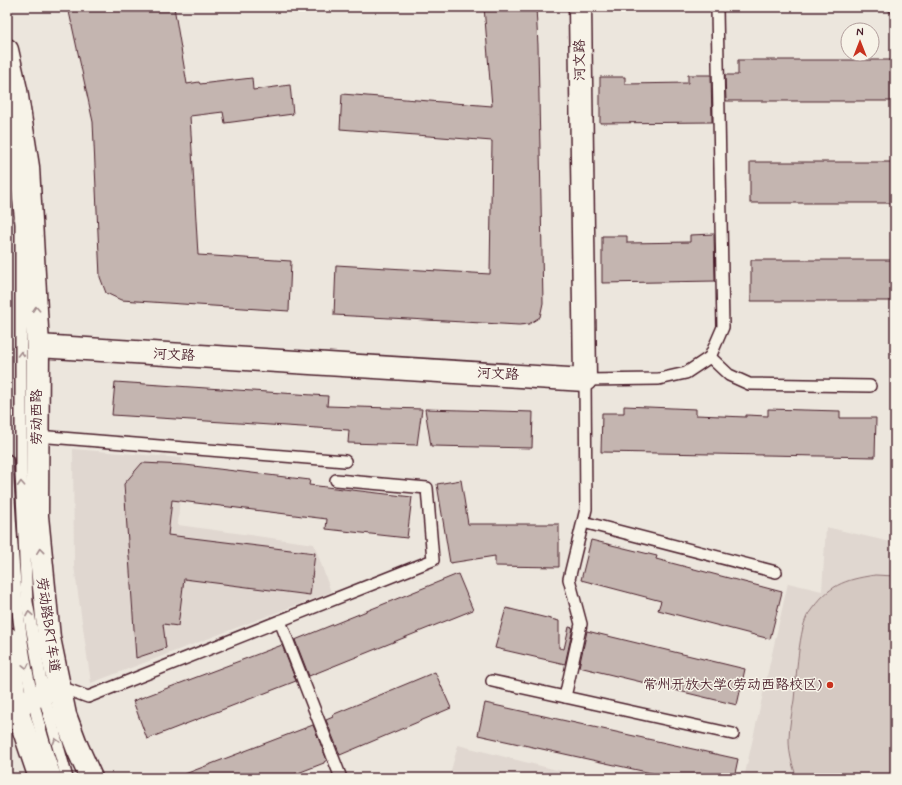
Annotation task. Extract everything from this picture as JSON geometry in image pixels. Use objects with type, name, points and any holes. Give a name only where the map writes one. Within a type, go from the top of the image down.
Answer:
[{"type":"street","name":"河文路","points":[[38,346],[586,380],[580,7]]},
{"type":"street","name":"劳动西路","points":[[7,50],[16,90],[28,167],[38,346],[37,516],[49,638],[31,701]]},
{"type":"street","name":"劳动西路","points":[[7,638],[31,701],[40,778]]},
{"type":"street","name":"劳动西路","points":[[31,701],[65,716],[91,778]]},
{"type":"lane","points":[[565,697],[581,624],[569,579],[586,509],[586,380],[659,379],[686,373],[710,357],[723,327],[717,9]]},
{"type":"lane","name":"劳动路BRT车道","points":[[7,113],[13,146],[21,224],[21,472],[31,701],[68,778]]},
{"type":"lane","points":[[710,357],[729,375],[749,384],[870,386]]},
{"type":"lane","points":[[37,436],[345,461]]},
{"type":"lane","points":[[7,460],[11,552],[16,603],[24,656],[31,701],[56,778]]},
{"type":"lane","points":[[31,701],[88,698],[433,560],[427,488],[336,480]]},
{"type":"lane","points":[[583,522],[776,572]]},
{"type":"lane","points":[[280,621],[341,778]]},
{"type":"lane","points":[[492,681],[733,734]]},
{"type":"shaded area","points":[[73,449],[182,458],[178,525],[314,544],[331,592],[91,683],[74,566]]},
{"type":"shaded area","name":"常州开放大学(劳动西路校区)","points":[[826,527],[895,543],[895,778],[744,778],[788,583],[822,591]]},
{"type":"shaded area","name":"常州开放大学(劳动西路校区)","points":[[875,575],[895,576],[895,778],[797,778],[790,754],[789,734],[798,654],[806,619],[816,604],[830,590],[838,585],[854,579]]},
{"type":"shaded area","points":[[458,745],[588,778],[449,778]]},
{"type":"building","points":[[68,7],[174,7],[187,84],[252,78],[253,90],[290,85],[293,114],[225,123],[223,112],[190,116],[198,255],[291,261],[289,311],[121,300],[106,293],[100,277],[93,122]]},
{"type":"building","points":[[484,7],[536,7],[543,303],[540,317],[529,324],[519,325],[334,315],[336,265],[490,274],[492,141],[340,129],[342,94],[492,106]]},
{"type":"building","points":[[738,60],[840,60],[840,62],[880,62],[880,60],[895,60],[895,101],[726,101],[725,75],[738,75]]},
{"type":"building","points":[[688,75],[711,75],[712,122],[600,123],[600,77],[625,77],[625,84],[688,83]]},
{"type":"building","points":[[750,162],[895,162],[895,203],[750,203]]},
{"type":"building","points":[[714,234],[715,281],[602,283],[602,236],[627,236],[627,243],[690,242],[690,235]]},
{"type":"building","points":[[751,260],[895,260],[895,301],[751,301]]},
{"type":"building","points":[[115,382],[328,396],[327,406],[422,409],[417,445],[348,443],[349,430],[112,415]]},
{"type":"building","points":[[624,406],[696,409],[696,415],[746,417],[746,415],[768,416],[768,409],[840,411],[840,418],[876,418],[875,457],[601,452],[602,413],[624,413]]},
{"type":"building","points":[[425,409],[533,412],[532,448],[431,446]]},
{"type":"building","points":[[142,463],[185,465],[310,480],[309,485],[412,497],[407,538],[326,529],[327,519],[172,500],[168,535],[315,553],[310,595],[184,579],[178,626],[163,624],[166,648],[136,658],[124,484]]},
{"type":"building","points":[[461,480],[468,524],[559,524],[559,567],[495,566],[495,556],[450,563],[437,484]]},
{"type":"building","points":[[591,540],[657,556],[656,559],[782,592],[770,639],[658,610],[661,601],[581,580]]},
{"type":"building","points":[[458,574],[473,610],[309,676],[295,640]]},
{"type":"building","points":[[506,608],[559,621],[559,648],[564,649],[569,627],[573,628],[565,664],[495,648]]},
{"type":"building","points":[[587,631],[745,669],[737,705],[579,667]]},
{"type":"building","points":[[282,645],[296,681],[147,739],[133,701]]},
{"type":"building","points":[[435,672],[451,708],[340,755],[326,720],[333,717],[332,715]]},
{"type":"building","points":[[485,703],[738,759],[734,778],[674,778],[478,735]]},
{"type":"building","points":[[313,725],[327,760],[324,763],[285,778],[177,778],[177,777]]},
{"type":"place","name":"常州开放大学(劳动西路校区)","points":[[830,685]]}]
